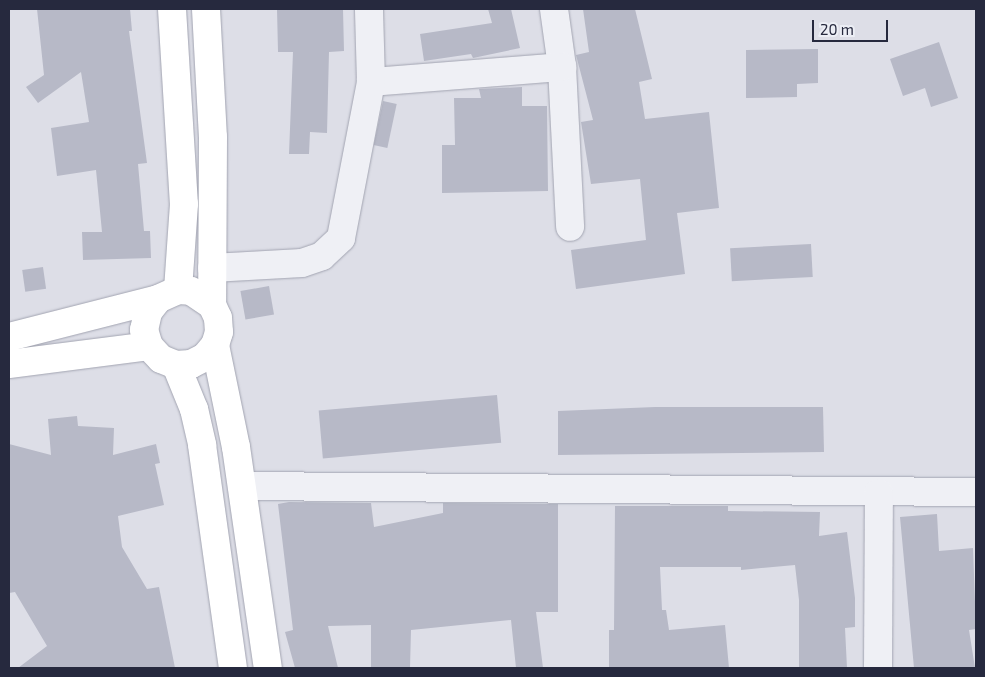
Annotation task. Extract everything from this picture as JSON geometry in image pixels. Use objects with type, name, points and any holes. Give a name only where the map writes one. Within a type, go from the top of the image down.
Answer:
[{"type":"main road","points":[[9,337],[168,294],[203,296],[212,305],[218,318],[220,332],[215,345],[205,357],[191,364],[176,365],[161,359],[149,346],[144,330],[148,312],[168,294],[184,204],[172,9]]},
{"type":"main road","points":[[206,9],[213,136],[212,305]]},
{"type":"main road","points":[[215,345],[242,486],[268,668]]},
{"type":"main road","points":[[9,364],[149,346]]},
{"type":"main road","points":[[176,365],[194,409],[202,445],[233,668]]},
{"type":"street","points":[[212,268],[302,263],[322,256],[341,238],[371,82],[369,9]]},
{"type":"street","points":[[554,9],[562,67],[570,227]]},
{"type":"street","points":[[371,82],[562,67]]},
{"type":"street","points":[[242,486],[976,492]]},
{"type":"street","points":[[878,668],[879,492]]},
{"type":"building","points":[[37,9],[130,9],[132,31],[129,31],[147,163],[138,164],[144,231],[150,231],[151,258],[83,260],[82,232],[102,232],[96,170],[57,176],[51,128],[89,122],[81,72],[38,103],[26,87],[44,75]]},
{"type":"building","points":[[277,9],[343,9],[344,51],[329,52],[327,133],[310,132],[309,154],[289,154],[293,52],[278,52]]},
{"type":"building","points":[[488,9],[511,9],[520,48],[473,58],[471,54],[424,61],[420,34],[492,23]]},
{"type":"building","points":[[583,9],[635,9],[652,79],[639,82],[645,119],[709,112],[719,208],[677,213],[685,274],[576,289],[571,250],[646,240],[640,179],[591,184],[581,122],[593,120],[576,55],[589,52]]},
{"type":"building","points":[[939,42],[958,98],[931,107],[925,88],[903,96],[890,59]]},
{"type":"building","points":[[818,49],[818,83],[797,84],[797,97],[746,98],[746,50]]},
{"type":"building","points":[[522,87],[522,106],[547,106],[548,191],[442,193],[442,145],[455,145],[454,98],[481,98],[479,89]]},
{"type":"building","points":[[383,101],[397,104],[387,148],[374,145]]},
{"type":"building","points":[[811,244],[813,277],[732,281],[730,248]]},
{"type":"building","points":[[43,267],[46,289],[25,292],[22,270]]},
{"type":"building","points":[[269,286],[274,315],[245,320],[240,291]]},
{"type":"building","points":[[497,395],[501,443],[323,458],[319,411]]},
{"type":"building","points":[[655,407],[823,407],[824,452],[558,455],[558,411]]},
{"type":"building","points":[[77,416],[78,426],[114,428],[113,455],[156,444],[160,463],[155,464],[164,505],[118,516],[122,547],[147,589],[159,587],[175,668],[18,668],[47,646],[15,592],[9,593],[9,444],[51,455],[48,419]]},
{"type":"building","points":[[289,502],[371,503],[374,527],[443,513],[443,503],[558,504],[558,612],[536,612],[543,668],[516,668],[511,620],[411,630],[410,668],[371,668],[371,625],[328,626],[338,668],[295,668],[285,632],[293,630],[278,504]]},
{"type":"building","points":[[615,506],[728,506],[728,511],[820,512],[819,536],[847,532],[855,598],[855,627],[845,628],[847,668],[799,668],[799,600],[795,565],[741,570],[741,567],[660,567],[662,610],[666,610],[669,630],[725,625],[729,668],[609,668],[609,630],[614,630]]},
{"type":"building","points":[[937,514],[939,551],[973,548],[976,629],[969,630],[975,668],[914,668],[900,517]]}]
